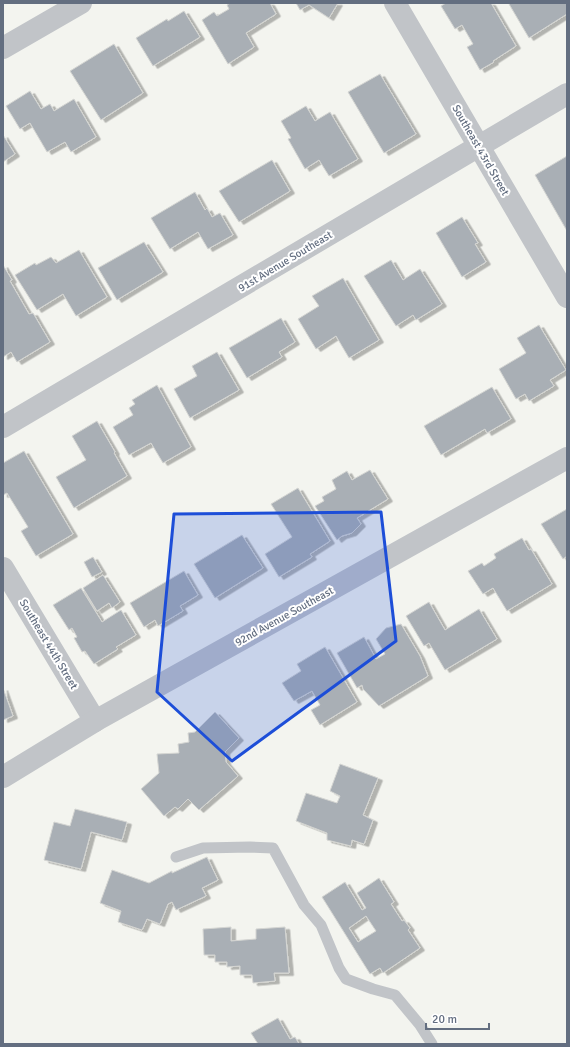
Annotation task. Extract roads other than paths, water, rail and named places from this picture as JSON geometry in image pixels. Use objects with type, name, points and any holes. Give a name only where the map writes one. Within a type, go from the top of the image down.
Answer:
[{"type":"street","points":[[3,48],[81,3]]},
{"type":"street","name":"Southeast 43rd Street","points":[[395,3],[567,297]]},
{"type":"street","name":"91st Avenue Southeast","points":[[3,427],[567,94]]},
{"type":"street","name":"92nd Avenue Southeast","points":[[3,777],[95,721],[567,458]]},
{"type":"street","name":"Southeast 44th Street","points":[[3,568],[95,721]]},
{"type":"lane","points":[[176,857],[203,848],[272,848],[304,905],[321,925],[339,968],[346,979],[394,995],[420,1025],[432,1044]]}]
